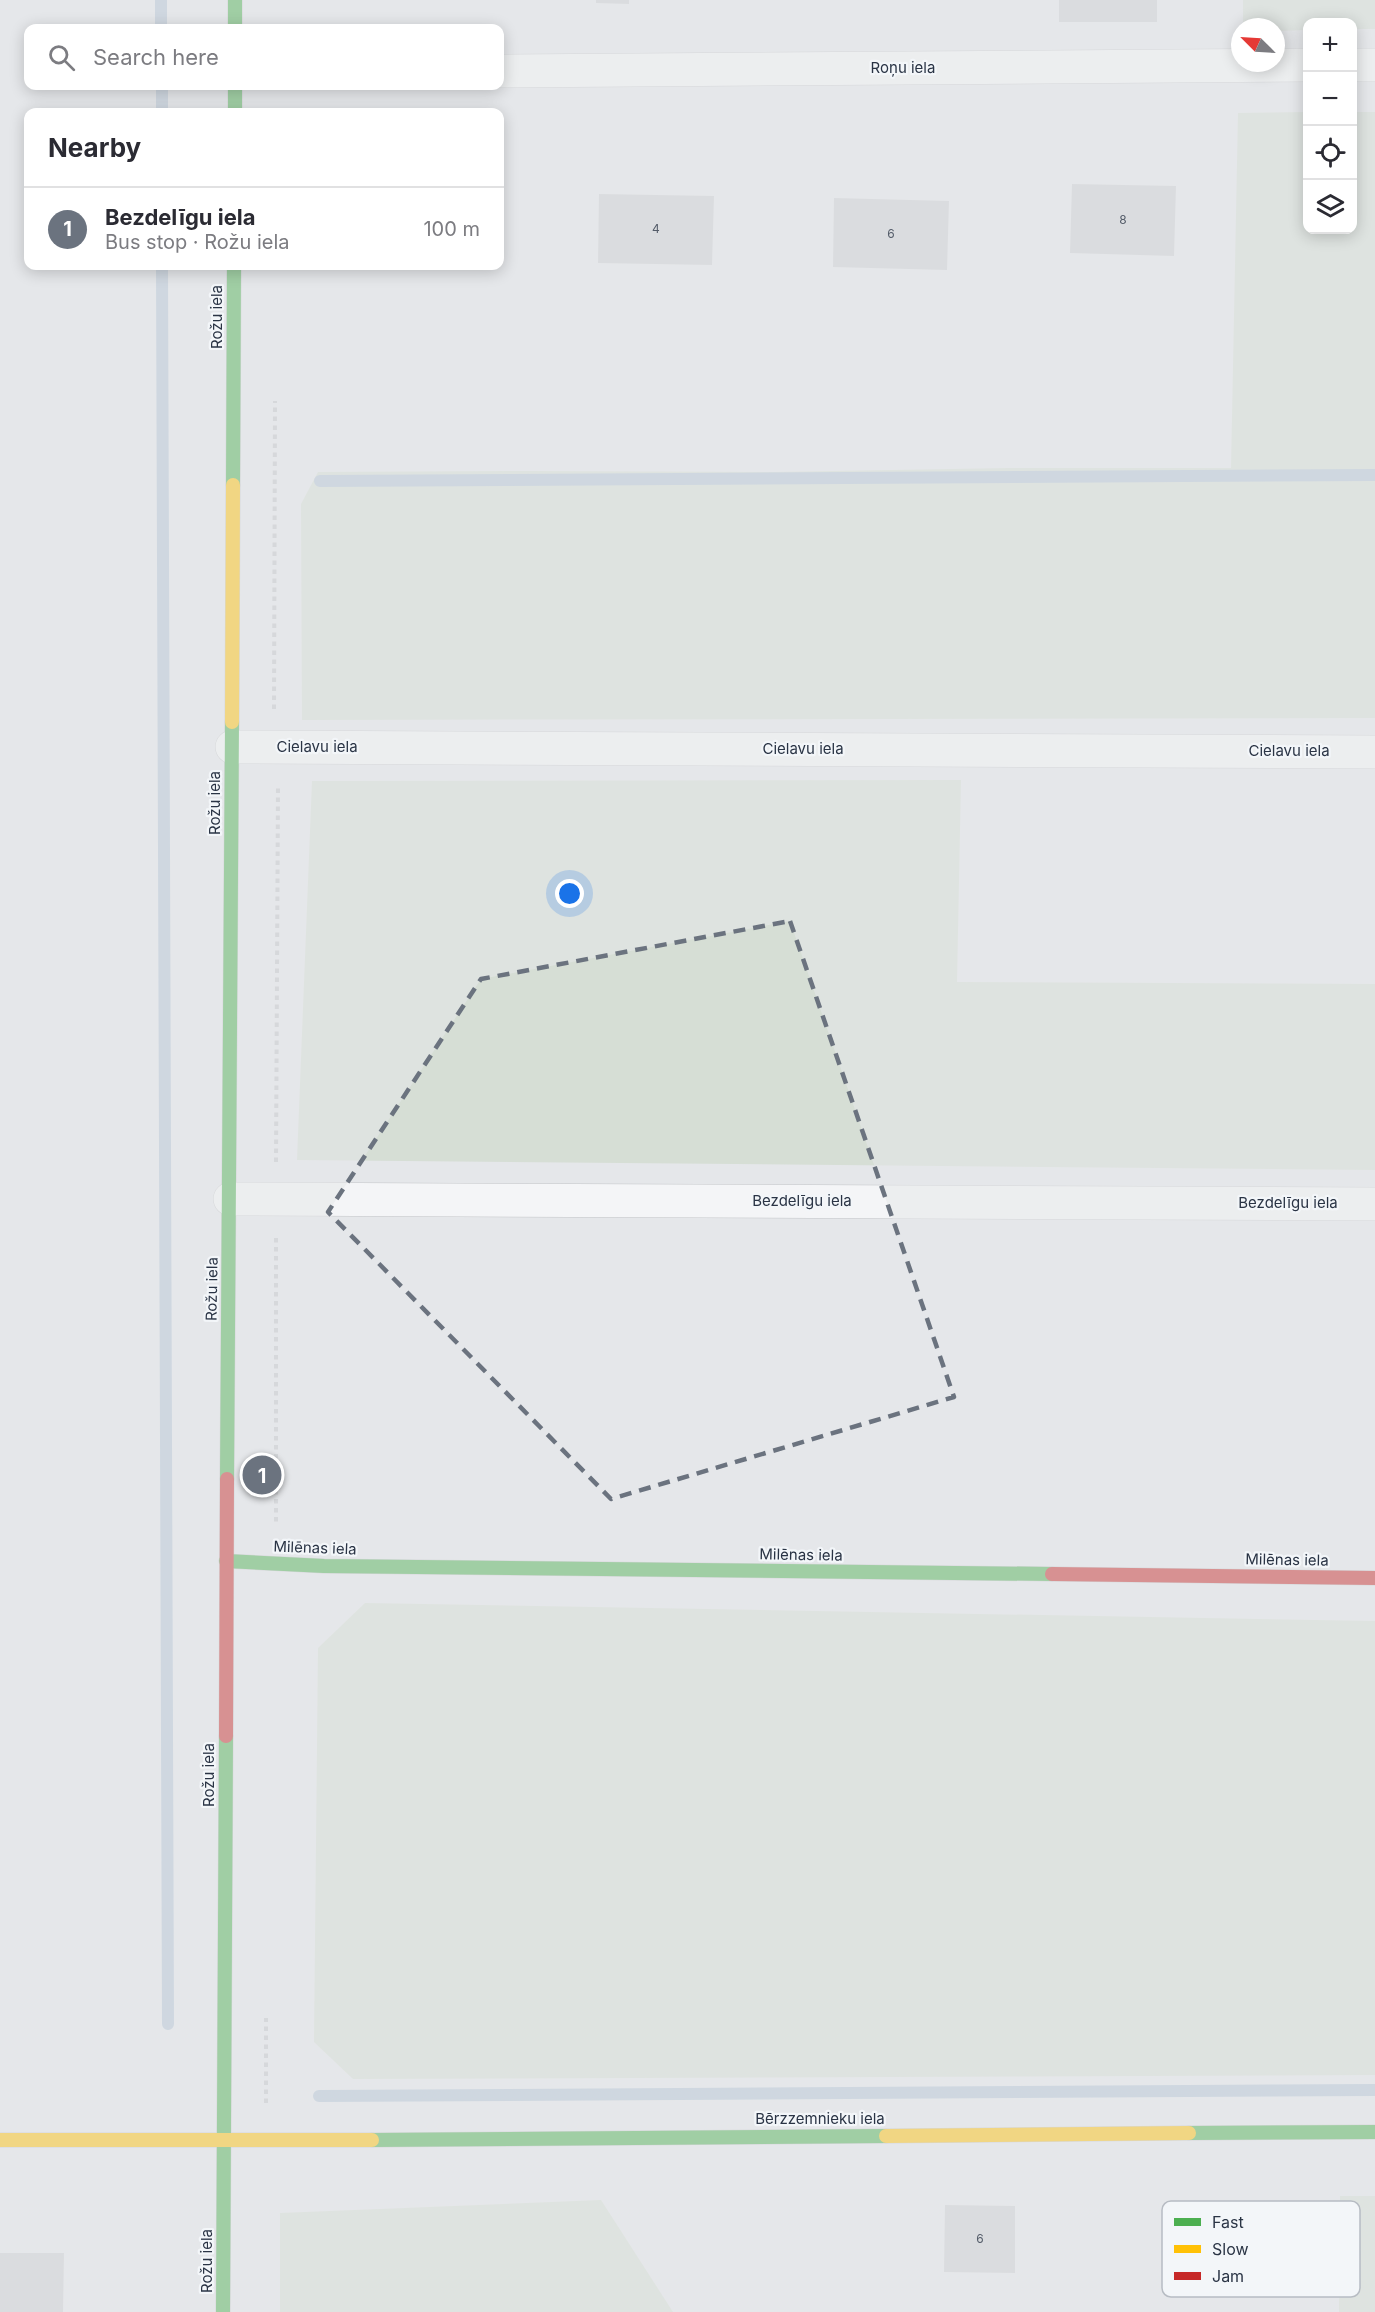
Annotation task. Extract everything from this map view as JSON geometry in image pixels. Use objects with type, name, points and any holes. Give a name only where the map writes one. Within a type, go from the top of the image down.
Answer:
[{"type":"street","points":[[235,0],[235,24]]},
{"type":"street","name":"Roņu iela","points":[[504,70],[1303,65]]},
{"type":"street","points":[[1357,65],[1375,65]]},
{"type":"street","points":[[234,108],[235,90]]},
{"type":"street","name":"Rožu iela","points":[[223,2312],[234,270]]},
{"type":"street","name":"Cielavu iela","points":[[232,747],[1375,752]]},
{"type":"street","name":"Bezdelīgu iela","points":[[230,1199],[1375,1204]]},
{"type":"street","name":"Milēnas iela","points":[[226,1561],[324,1566],[1375,1578]]},
{"type":"street","name":"Bērzzemnieku iela","points":[[0,2139],[266,2140],[1375,2132]]},
{"type":"highlighted area","points":[[790,921],[954,1397],[611,1499],[328,1212],[481,979]]},
{"type":"shaded area","points":[[1243,0],[1375,0],[1375,29],[1357,29],[1357,18],[1303,18],[1303,30],[1285,31],[1285,18],[1243,18]]},
{"type":"shaded area","points":[[1303,112],[1303,234],[1357,234],[1357,112],[1375,112],[1375,718],[302,720],[301,504],[318,472],[774,472],[1009,468],[1231,468],[1238,113]]},
{"type":"shaded area","points":[[961,780],[957,982],[1375,984],[1375,1170],[297,1160],[312,781]]},
{"type":"shaded area","points":[[365,1603],[1375,1621],[1375,2075],[353,2079],[314,2042],[318,1648]]},
{"type":"shaded area","points":[[1340,2196],[1375,2196],[1375,2312],[1339,2312],[1339,2297],[1360,2297],[1360,2201],[1340,2201]]},
{"type":"shaded area","points":[[601,2200],[673,2312],[280,2312],[280,2213]]},
{"type":"building","points":[[596,0],[629,0],[629,4],[596,3]]},
{"type":"building","points":[[1059,0],[1157,0],[1157,22],[1059,22]]},
{"type":"building","points":[[1072,184],[1176,186],[1174,256],[1070,253]]},
{"type":"building","points":[[599,194],[714,196],[712,265],[598,263]]},
{"type":"building","points":[[834,198],[949,201],[947,270],[833,267]]},
{"type":"building","points":[[945,2205],[1015,2206],[1015,2273],[944,2272]]},
{"type":"building","points":[[0,2253],[64,2253],[63,2312],[0,2312]]},
{"type":"waterway","points":[[161,0],[161,24]]},
{"type":"waterway","points":[[162,90],[162,108]]},
{"type":"waterway","points":[[162,270],[168,2024]]},
{"type":"waterway","points":[[320,481],[1375,475]]},
{"type":"waterway","points":[[319,2096],[1375,2090]]},
{"type":"traffic: fast","points":[[235,0],[235,24]]},
{"type":"traffic: fast","points":[[235,90],[235,108]]},
{"type":"traffic: fast","points":[[233,485],[234,270]]},
{"type":"traffic: fast","points":[[227,1479],[232,722]]},
{"type":"traffic: fast","points":[[226,1561],[324,1566],[1052,1574]]},
{"type":"traffic: fast","points":[[223,2312],[226,1736]]},
{"type":"traffic: fast","points":[[1189,2133],[1375,2132]]},
{"type":"traffic: fast","points":[[372,2140],[886,2136]]},
{"type":"traffic: slow","points":[[232,722],[233,485]]},
{"type":"traffic: slow","points":[[886,2136],[1189,2133]]},
{"type":"traffic: slow","points":[[0,2140],[372,2140]]},
{"type":"traffic: jam","points":[[226,1736],[227,1479]]},
{"type":"traffic: jam","points":[[1052,1574],[1375,1578]]},
{"type":"place","name":"Bezdelīgu iela","points":[[262,1475]]}]
